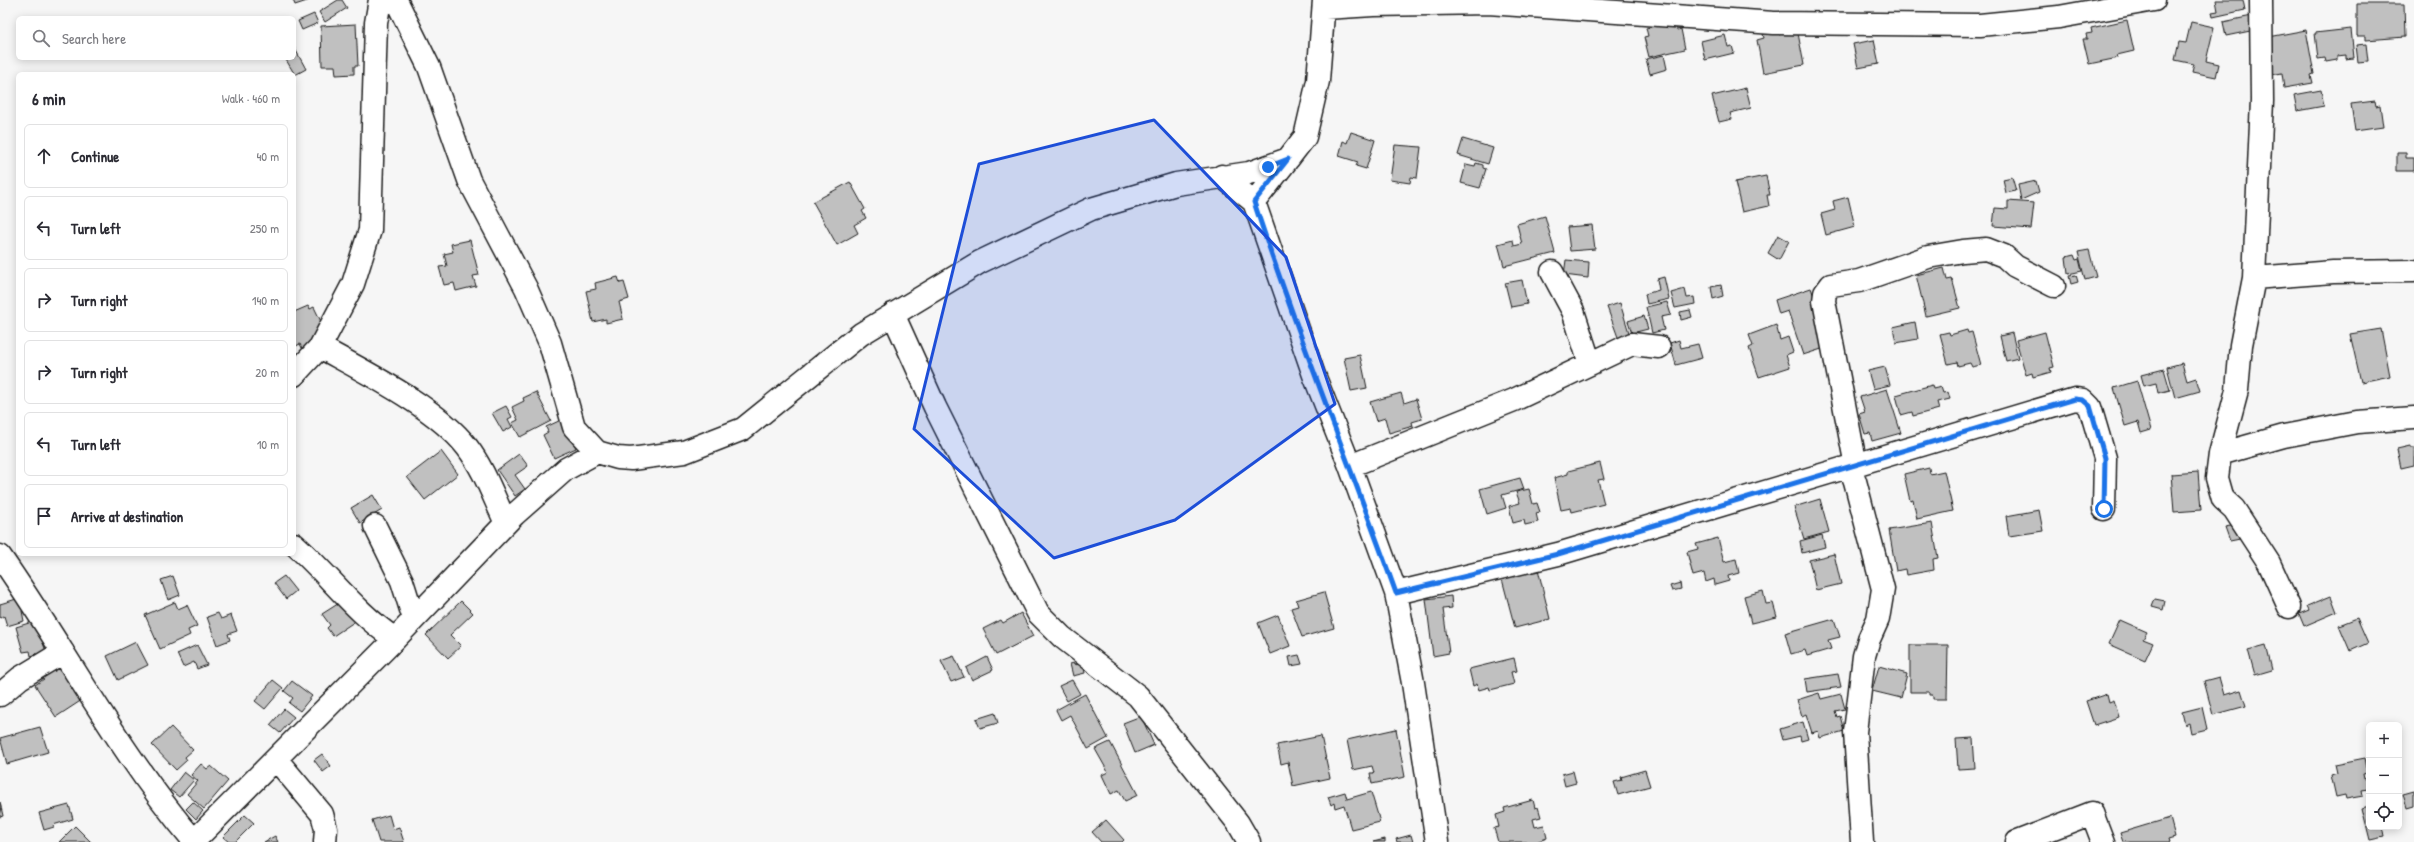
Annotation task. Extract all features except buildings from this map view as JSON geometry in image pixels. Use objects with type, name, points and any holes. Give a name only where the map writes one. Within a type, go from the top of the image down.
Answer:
[{"type":"street","points":[[296,373],[320,347],[353,284],[370,230],[376,23],[380,0]]},
{"type":"street","points":[[396,0],[429,67],[469,180],[526,288],[550,343],[574,427],[597,452],[618,458],[631,459],[684,452],[744,430],[861,334],[980,262],[1090,209],[1176,184],[1250,173],[1288,159]]},
{"type":"street","points":[[1254,202],[1306,137],[1318,82],[1324,4],[1373,5],[1488,3],[1774,23],[1980,26],[2058,17],[2154,0]]},
{"type":"street","points":[[2261,0],[2262,101],[2254,278],[2241,345],[2237,390],[2220,454],[2217,478],[2223,499],[2234,509],[2269,563],[2289,607]]},
{"type":"street","points":[[1222,176],[1254,202],[1314,375],[1350,466],[1396,593],[1413,683],[1437,842]]},
{"type":"street","points":[[1862,842],[1855,732],[1864,656],[1869,639],[1878,619],[1882,589],[1855,481],[1824,302],[1825,293],[1831,285],[1858,281],[1928,257],[1963,250],[1986,249],[2004,256],[2015,266],[2054,286]]},
{"type":"street","points":[[2254,278],[2333,272],[2414,271]]},
{"type":"street","points":[[1552,272],[1573,311],[1590,364]]},
{"type":"street","points":[[893,314],[938,414],[1038,613],[1062,637],[1138,696],[1238,823],[1249,842]]},
{"type":"street","points":[[1350,466],[1514,400],[1632,344],[1659,347]]},
{"type":"street","points":[[320,347],[366,373],[450,428],[468,448],[484,476],[506,523]]},
{"type":"street","points":[[1396,593],[1558,554],[1853,467],[2008,418],[2075,399],[2083,400],[2090,406],[2105,458],[2104,509]]},
{"type":"street","points":[[2220,454],[2284,436],[2357,422],[2414,418]]},
{"type":"street","points":[[0,556],[40,613],[128,755],[162,802],[194,841],[414,620],[506,523],[566,469],[597,452]]},
{"type":"street","points":[[375,526],[402,581],[414,620]]},
{"type":"street","points":[[296,546],[316,564],[357,609],[376,626],[395,639]]},
{"type":"street","points":[[0,695],[20,678],[63,652]]},
{"type":"street","points":[[276,759],[322,814],[326,829],[325,842]]},
{"type":"street","points":[[2017,842],[2092,814],[2103,842]]},
{"type":"highlighted area","points":[[1154,120],[1286,257],[1335,404],[1175,520],[1054,558],[914,429],[979,164]]},
{"type":"route","points":[[1268,167],[1288,159],[1254,202],[1314,375],[1350,466],[1396,593],[1558,554],[1850,468],[1912,447],[2075,399],[2083,400],[2090,406],[2105,458],[2104,509]]}]
